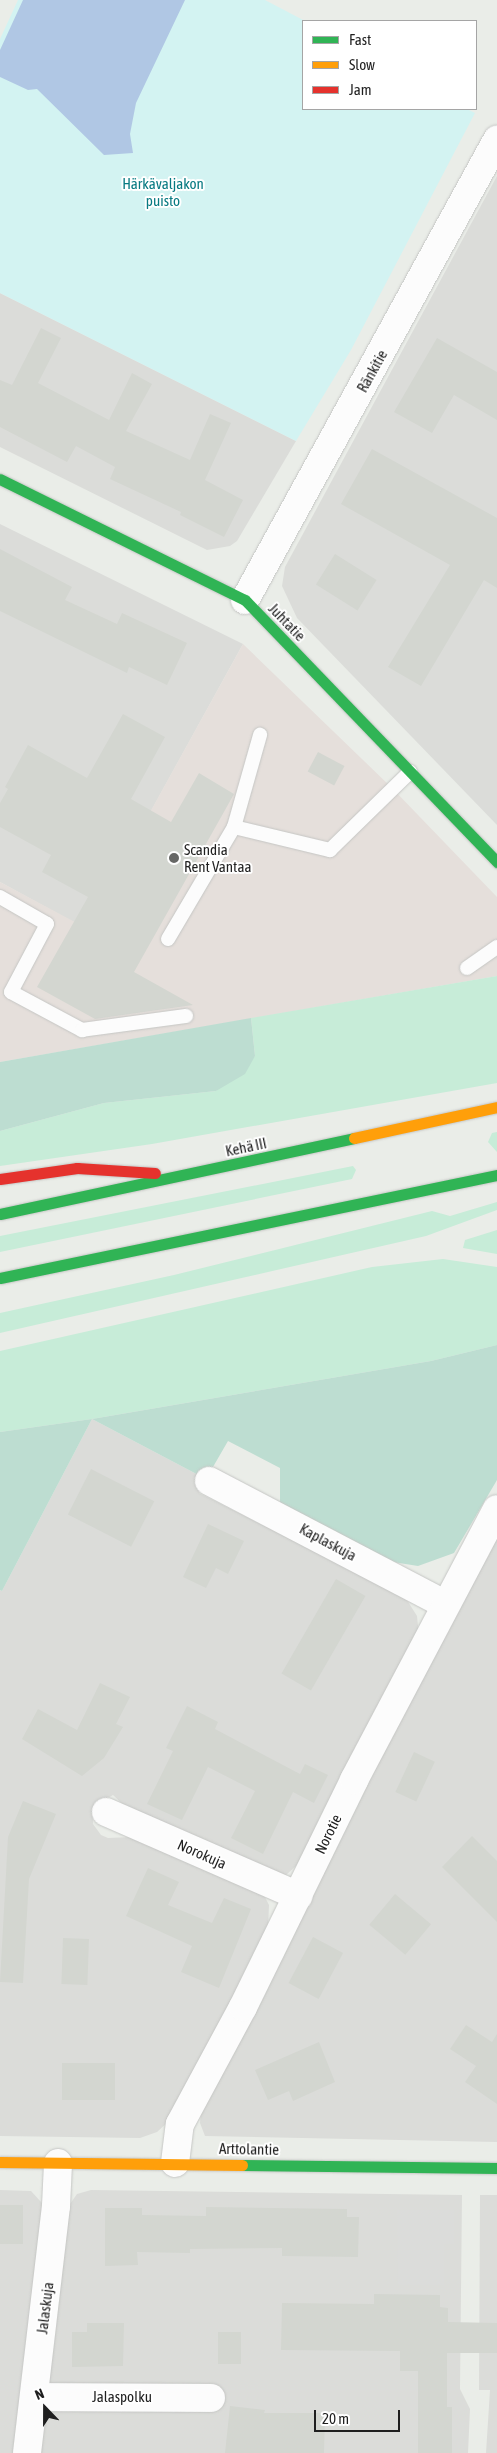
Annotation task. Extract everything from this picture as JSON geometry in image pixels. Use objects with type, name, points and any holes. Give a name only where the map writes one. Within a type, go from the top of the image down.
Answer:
[{"type":"main road","name":"Juhtatie","points":[[0,479],[245,600],[497,862]]},
{"type":"main road","name":"Kehä III","points":[[0,1214],[191,1175],[497,1107]]},
{"type":"main road","points":[[0,1179],[77,1168],[191,1175]]},
{"type":"main road","points":[[0,1278],[497,1175]]},
{"type":"main road","name":"Arttolantie","points":[[0,2162],[497,2168]]},
{"type":"street","name":"Ränkitie","points":[[245,600],[497,140]]},
{"type":"street","name":"Kaplaskuja","points":[[209,1481],[446,1605]]},
{"type":"street","name":"Norotie","points":[[175,2163],[180,2124],[497,1509]]},
{"type":"street","name":"Norokuja","points":[[106,1812],[298,1896]]},
{"type":"street","name":"Jalaskuja","points":[[27,2453],[56,2206],[58,2163]]},
{"type":"street","name":"Jalaspolku","points":[[34,2397],[211,2398]]},
{"type":"lane","points":[[168,939],[234,827],[260,735]]},
{"type":"lane","points":[[234,827],[330,850],[410,772]]},
{"type":"lane","points":[[0,897],[47,924],[11,992],[82,1030],[186,1016]]},
{"type":"lane","points":[[467,968],[497,947]]},
{"type":"shaded area","points":[[23,0],[185,0],[136,103],[130,134],[133,153],[104,155],[37,89],[28,90],[0,77],[0,50]]},
{"type":"shaded area","points":[[497,176],[497,825],[297,618],[282,586],[285,567]]},
{"type":"shaded area","points":[[0,293],[296,441],[237,541],[230,546],[207,550],[0,447]]},
{"type":"shaded area","points":[[0,524],[243,644],[86,929],[0,882]]},
{"type":"shaded area","points":[[243,644],[392,788],[497,897],[497,976],[0,1062],[0,882],[86,928]]},
{"type":"shaded area","points":[[92,1419],[206,1479],[199,1493],[405,1597],[417,1616],[419,1636],[298,1864],[286,1875],[269,1874],[132,1813],[113,1795],[92,1807],[93,1824],[101,1835],[108,1838],[132,1837],[262,1891],[269,1905],[268,1928],[170,2120],[157,2132],[140,2138],[0,2136],[0,1590],[2,1591]]},
{"type":"shaded area","points":[[497,1530],[497,2142],[205,2136],[200,2123],[201,2113]]},
{"type":"shaded area","points":[[0,2190],[31,2191],[42,2203],[14,2453],[0,2453]]},
{"type":"shaded area","points":[[91,2190],[462,2195],[460,2389],[470,2409],[468,2453],[40,2453],[70,2204],[77,2194]]},
{"type":"shaded area","points":[[480,2195],[497,2195],[497,2453],[486,2453],[490,2390],[479,2390]]},
{"type":"shaded area","points":[[397,2210],[454,2210],[454,2244],[444,2244],[444,2285],[398,2285]]},
{"type":"green space","name":"Härkävaljakon puisto","points":[[18,0],[265,0],[303,20],[302,110],[469,110],[475,113],[351,350],[296,441],[0,293],[0,39]]},
{"type":"green space","points":[[497,976],[497,1083],[152,1144],[0,1166],[0,1131],[104,1103],[216,1091],[255,1056],[251,1018]]},
{"type":"green space","points":[[251,1018],[255,1056],[245,1074],[216,1091],[104,1103],[0,1131],[0,1062]]},
{"type":"green space","points":[[497,1132],[497,1152],[488,1142],[492,1133]]},
{"type":"green space","points":[[353,1166],[356,1170],[352,1179],[0,1252],[0,1236]]},
{"type":"green space","points":[[497,1202],[497,1210],[426,1236],[0,1333],[0,1313],[174,1275],[432,1211],[450,1216]]},
{"type":"green space","points":[[497,1230],[497,1254],[463,1248],[465,1240]]},
{"type":"green space","points":[[443,1259],[497,1267],[497,1345],[431,1361],[92,1419],[0,1432],[0,1351],[372,1267]]},
{"type":"green space","points":[[497,1345],[497,1480],[454,1553],[418,1566],[393,1562],[280,1505],[280,1468],[228,1441],[206,1479],[92,1419],[431,1361]]},
{"type":"green space","points":[[92,1419],[2,1591],[0,1590],[0,1432]]},
{"type":"building","points":[[41,328],[61,338],[38,383],[109,420],[132,373],[152,384],[126,431],[190,460],[210,414],[231,423],[205,480],[243,500],[224,537],[180,515],[181,512],[110,479],[115,467],[76,446],[67,462],[0,427],[0,380],[12,385]]},
{"type":"building","points":[[437,338],[497,372],[497,420],[454,395],[432,433],[394,412]]},
{"type":"building","points":[[372,449],[497,518],[497,588],[484,580],[421,686],[388,667],[450,565],[341,504]]},
{"type":"building","points":[[0,549],[72,587],[65,600],[117,624],[122,613],[187,643],[167,685],[129,667],[127,673],[0,611]]},
{"type":"building","points":[[335,554],[377,580],[357,610],[316,585]]},
{"type":"building","points":[[123,714],[165,737],[131,799],[171,822],[199,773],[234,794],[134,972],[193,1005],[95,1019],[37,987],[88,897],[42,872],[51,855],[0,827],[0,803],[8,789],[5,787],[28,745],[87,778]]},
{"type":"building","points":[[318,752],[344,766],[334,786],[308,771]]},
{"type":"building","points":[[91,1469],[154,1501],[131,1547],[68,1514]]},
{"type":"building","points":[[208,1524],[244,1541],[228,1574],[216,1568],[206,1588],[183,1577]]},
{"type":"building","points":[[336,1579],[365,1596],[311,1690],[282,1673]]},
{"type":"building","points":[[100,1683],[130,1697],[116,1724],[123,1727],[104,1758],[82,1776],[22,1739],[38,1709],[77,1730]]},
{"type":"building","points":[[187,1706],[218,1722],[215,1729],[300,1774],[305,1764],[328,1775],[314,1803],[293,1792],[263,1854],[231,1838],[255,1791],[208,1767],[182,1820],[147,1804],[173,1751],[166,1748]]},
{"type":"building","points":[[414,1752],[435,1762],[416,1802],[395,1792]]},
{"type":"building","points":[[23,1801],[56,1814],[29,1879],[23,1983],[0,1982],[8,1837]]},
{"type":"building","points":[[472,1836],[497,1861],[497,1922],[442,1867]]},
{"type":"building","points":[[148,1868],[179,1882],[168,1905],[212,1923],[224,1898],[251,1909],[219,1988],[181,1972],[192,1946],[126,1916]]},
{"type":"building","points":[[395,1894],[431,1924],[405,1955],[369,1925]]},
{"type":"building","points":[[313,1937],[343,1953],[319,1999],[289,1983]]},
{"type":"building","points":[[63,1938],[89,1939],[87,1985],[61,1984]]},
{"type":"building","points":[[466,2025],[492,2042],[497,2034],[497,2104],[465,2082],[476,2066],[450,2049]]},
{"type":"building","points":[[319,2042],[335,2082],[293,2101],[289,2091],[268,2100],[255,2070]]},
{"type":"building","points":[[62,2063],[115,2063],[115,2100],[62,2100]]},
{"type":"building","points":[[0,2205],[23,2205],[23,2244],[0,2244]]},
{"type":"building","points":[[206,2207],[347,2209],[347,2217],[359,2217],[358,2257],[282,2256],[282,2248],[190,2249],[190,2253],[137,2252],[138,2265],[105,2266],[105,2208],[142,2208],[142,2215],[206,2216]]},
{"type":"building","points":[[374,2294],[440,2295],[440,2307],[448,2308],[448,2322],[497,2323],[497,2353],[447,2353],[447,2407],[452,2407],[452,2453],[418,2453],[418,2371],[400,2371],[400,2351],[281,2350],[282,2303],[374,2304]]},
{"type":"building","points":[[87,2323],[124,2323],[123,2366],[72,2367],[72,2332],[87,2332]]},
{"type":"building","points":[[218,2332],[241,2332],[241,2364],[218,2364]]},
{"type":"building","points":[[230,2406],[265,2410],[264,2413],[325,2413],[324,2453],[225,2453]]},
{"type":"traffic: fast","points":[[0,479],[245,600],[497,862]]},
{"type":"traffic: fast","points":[[0,1214],[354,1138]]},
{"type":"traffic: fast","points":[[0,1278],[497,1175]]},
{"type":"traffic: fast","points":[[242,2165],[497,2168]]},
{"type":"traffic: slow","points":[[354,1138],[497,1107]]},
{"type":"traffic: slow","points":[[0,2162],[242,2165]]},
{"type":"traffic: jam","points":[[0,1179],[77,1168],[155,1173]]},
{"type":"place","name":"Scandia Rent Vantaa","points":[[174,858]]}]
